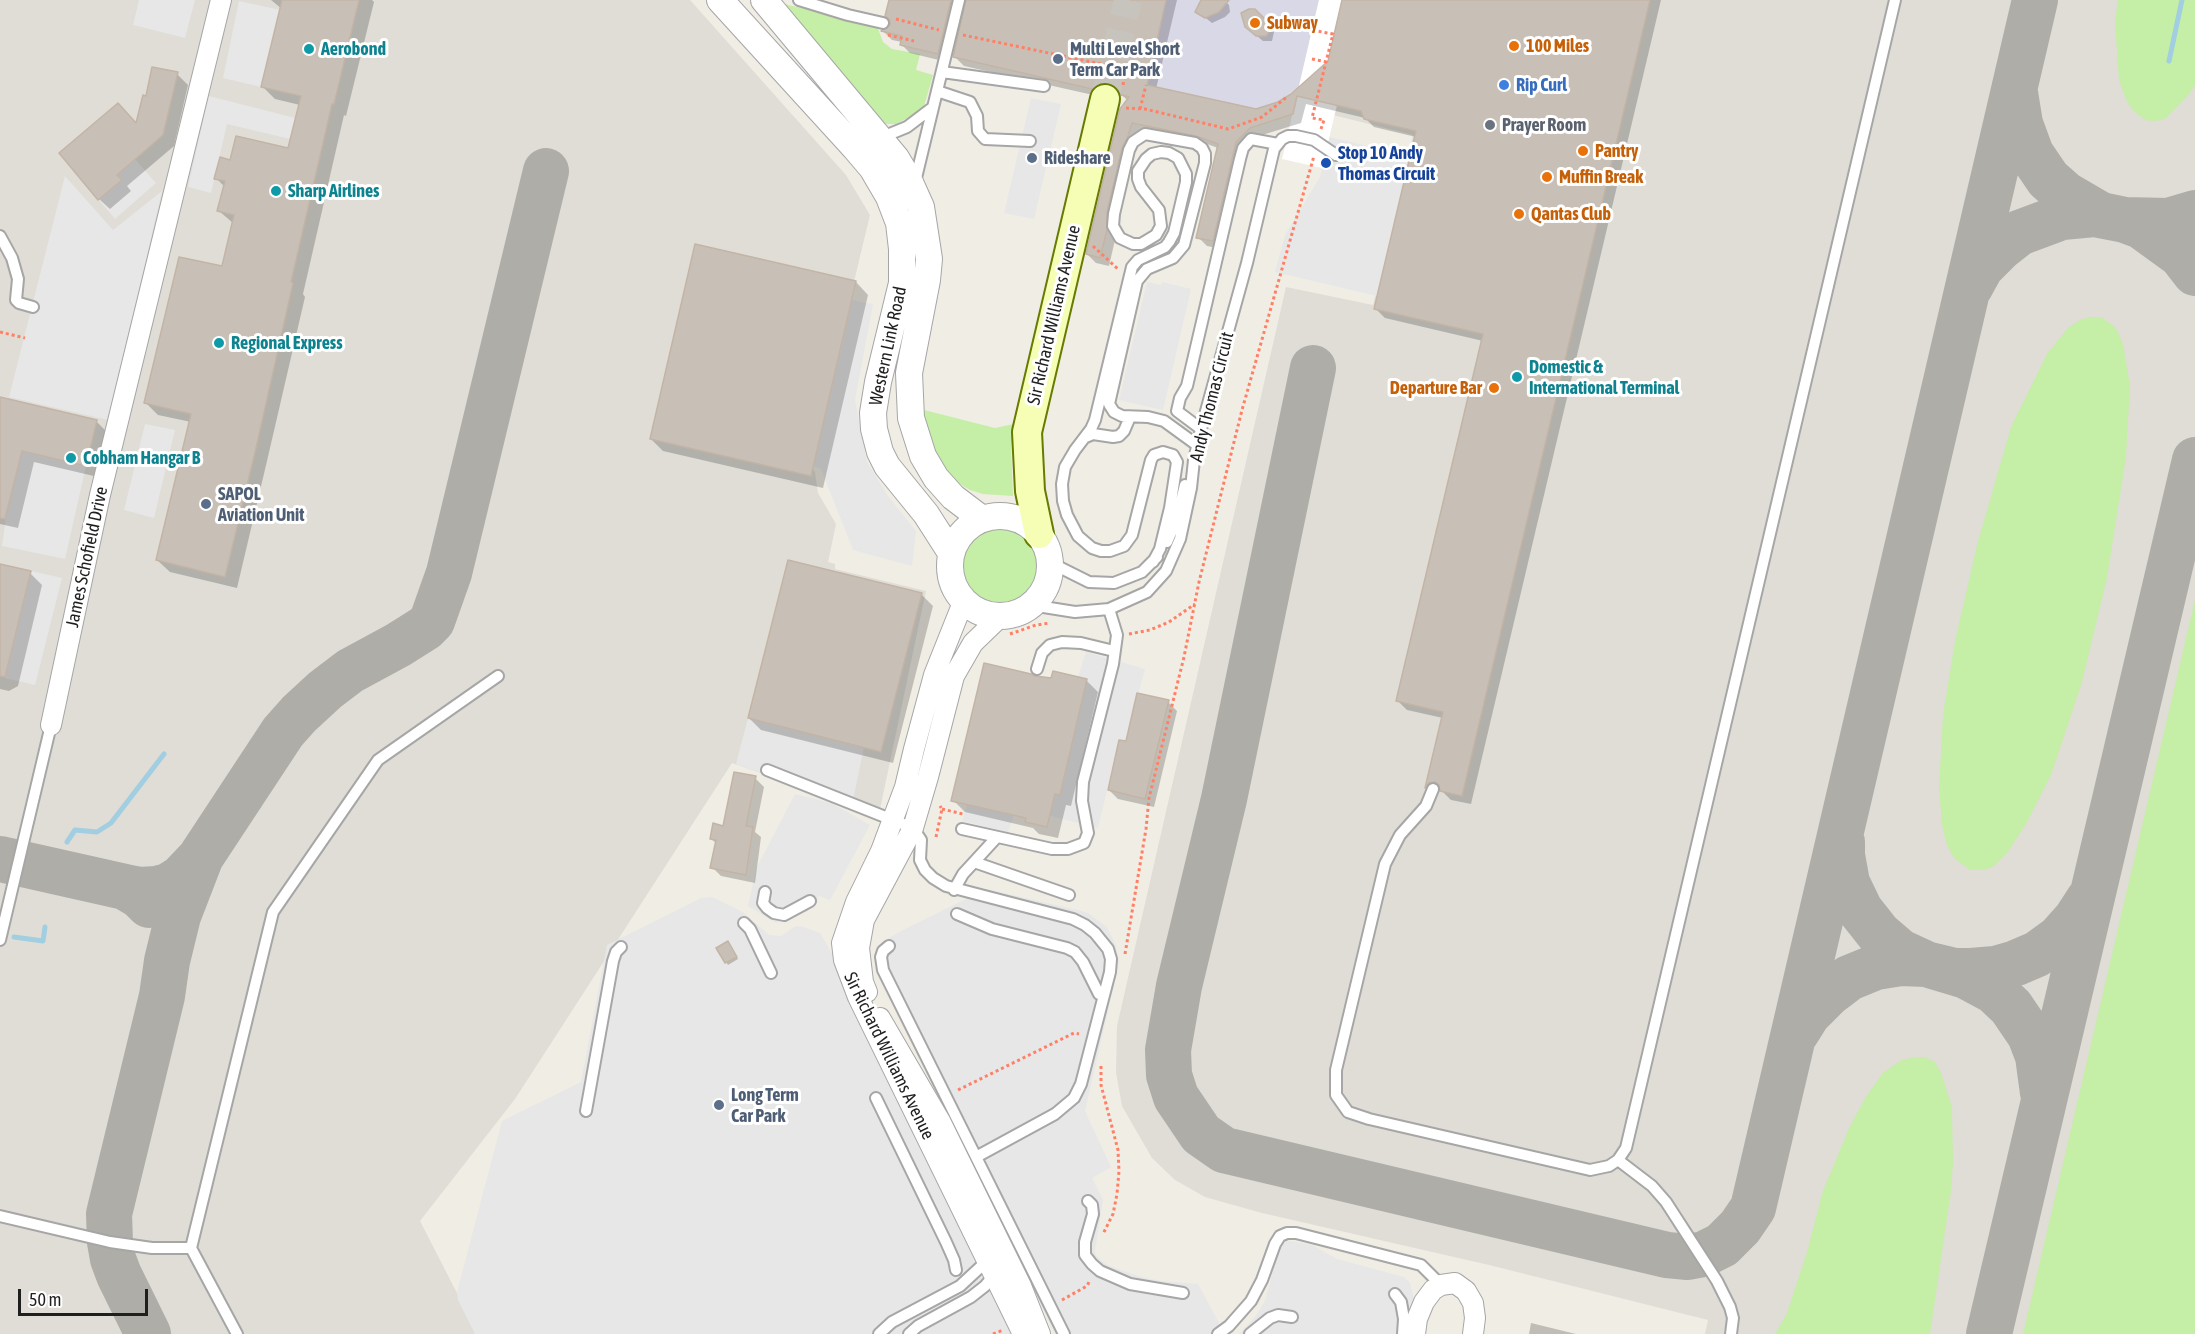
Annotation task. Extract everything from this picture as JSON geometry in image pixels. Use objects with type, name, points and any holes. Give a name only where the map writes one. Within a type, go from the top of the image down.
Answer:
[{"type":"main road","name":"Sir Richard Williams Avenue","points":[[1039,534],[1030,491],[1027,432],[1078,246],[1113,105]]},
{"type":"street","name":"James Schofield Drive","points":[[51,725],[100,495],[221,0]]},
{"type":"street","name":"Western Link Road","points":[[720,0],[861,154],[889,197],[899,223],[902,283],[878,382],[873,413],[874,429],[880,452],[887,466],[926,514],[951,554]]},
{"type":"street","name":"Western Link Road","points":[[764,0],[896,158],[921,207],[929,259],[926,290],[909,373],[911,418],[923,456],[936,478],[953,497],[982,519]]},
{"type":"street","points":[[997,516],[1012,517],[1027,523],[1039,534],[1047,548],[1050,563],[1049,579],[1042,594],[1002,627],[987,614],[975,609],[964,600],[956,589],[951,576],[951,554],[960,537],[982,519],[997,516]]},
{"type":"street","name":"Sir Richard Williams Avenue","points":[[964,600],[934,675],[905,787],[893,821],[847,924],[842,943],[844,960],[851,981],[868,1018],[997,1265],[1040,1334]]},
{"type":"street","name":"Sir Richard Williams Avenue","points":[[1002,627],[973,643],[954,676],[913,828],[864,920],[860,948],[863,982],[869,999],[940,1121],[1020,1329]]},
{"type":"street","points":[[1416,1334],[1417,1319],[1424,1302],[1433,1290],[1455,1283],[1466,1291],[1473,1303],[1475,1318],[1473,1334]]},
{"type":"lane","points":[[799,0],[848,15],[888,21]]},
{"type":"lane","points":[[913,188],[958,0]]},
{"type":"lane","points":[[1433,789],[1426,806],[1400,835],[1385,864],[1336,1070],[1336,1095],[1343,1108],[1360,1117],[1590,1170],[1609,1166],[1618,1160],[1626,1148],[1895,0]]},
{"type":"lane","points":[[942,72],[1044,87]]},
{"type":"lane","points":[[937,91],[970,102],[977,116],[978,131],[985,139],[1029,141]]},
{"type":"lane","points":[[880,138],[907,127],[932,108]]},
{"type":"lane","points":[[1153,562],[1163,539],[1176,471],[1176,458],[1169,452],[1163,452],[1151,459],[1130,540],[1124,546],[1101,551],[1092,548],[1078,536],[1067,515],[1062,484],[1065,467],[1091,429],[1098,412],[1132,267],[1138,260],[1165,247],[1174,232],[1186,174],[1178,158],[1169,153],[1152,154],[1141,166],[1138,179],[1141,187],[1159,210],[1161,218],[1158,231],[1149,240],[1141,244],[1133,244],[1126,242],[1116,232],[1113,222],[1129,150],[1138,137],[1152,133],[1195,143],[1202,148],[1205,163],[1184,245],[1173,258],[1143,272],[1135,288],[1109,399],[1114,412],[1122,416],[1148,417],[1164,421],[1197,445]]},
{"type":"lane","points":[[1201,429],[1177,411],[1180,398],[1187,386],[1244,148],[1251,139],[1278,144],[1288,136],[1306,137],[1336,155]]},
{"type":"lane","name":"Andy Thomas Circuit","points":[[1031,605],[1075,612],[1109,609],[1140,597],[1156,584],[1166,571],[1180,539],[1197,445],[1247,263],[1274,149],[1278,144]]},
{"type":"lane","points":[[0,236],[12,258],[18,279],[16,300],[33,307]]},
{"type":"lane","points":[[1086,437],[1093,434],[1119,436],[1125,431],[1130,417]]},
{"type":"lane","points":[[1050,563],[1089,582],[1101,583],[1128,578],[1142,572],[1153,562],[1171,535],[1194,460]]},
{"type":"lane","points":[[962,830],[1052,849],[1068,849],[1084,843],[1088,833],[1082,801],[1083,782],[1117,635],[1109,609]]},
{"type":"lane","points":[[1036,669],[1042,653],[1050,645],[1062,642],[1081,643],[1114,651]]},
{"type":"lane","points":[[237,1334],[191,1248],[273,912],[378,760],[498,676]]},
{"type":"lane","name":"James Schofield Drive","points":[[0,940],[51,725]]},
{"type":"lane","points":[[767,770],[913,828],[921,840],[920,861],[925,870],[933,878],[954,890],[1079,922],[1103,941],[1111,959],[1110,972],[1081,1084],[1074,1098],[1055,1114],[976,1157]]},
{"type":"lane","points":[[954,890],[963,874],[997,837]]},
{"type":"lane","points":[[974,862],[1070,895]]},
{"type":"lane","points":[[765,892],[763,903],[767,908],[774,913],[784,915],[810,901]]},
{"type":"lane","points":[[957,914],[992,929],[1075,952],[1083,962],[1099,994]]},
{"type":"lane","points":[[744,923],[750,929],[771,974]]},
{"type":"lane","points":[[889,946],[883,951],[881,957],[884,970],[1064,1334]]},
{"type":"lane","points":[[586,1111],[613,961],[616,952],[621,947]]},
{"type":"lane","points":[[876,1098],[946,1242],[956,1270]]},
{"type":"lane","points":[[1618,1160],[1653,1186],[1666,1202],[1717,1281],[1733,1318],[1731,1334]]},
{"type":"lane","points":[[1088,1201],[1092,1205],[1093,1214],[1085,1242],[1084,1255],[1097,1268],[1130,1284],[1184,1293]]},
{"type":"lane","points":[[0,1216],[110,1242],[152,1248],[191,1248]]},
{"type":"lane","points":[[1218,1334],[1234,1321],[1251,1301],[1262,1280],[1275,1244],[1280,1236],[1287,1233],[1296,1233],[1421,1265],[1441,1286]]},
{"type":"lane","points":[[879,1334],[892,1322],[997,1265]]},
{"type":"lane","points":[[909,1334],[918,1326],[971,1297],[985,1286],[997,1265]]},
{"type":"lane","points":[[1395,1294],[1401,1302],[1404,1319],[1403,1334]]},
{"type":"lane","points":[[1250,1334],[1270,1318],[1278,1315],[1292,1317]]},
{"type":"path","points":[[888,21],[1149,74]]},
{"type":"path","points":[[1125,954],[1149,798],[1195,604],[1242,410],[1324,120],[1312,118],[1333,34],[1296,27]]},
{"type":"path","points":[[1311,59],[1328,62]]},
{"type":"path","points":[[1140,109],[1146,85]]},
{"type":"path","points":[[1113,105],[1228,129],[1262,117],[1288,96]]},
{"type":"path","points":[[1258,127],[1262,117]]},
{"type":"path","points":[[1078,246],[1123,274]]},
{"type":"path","points":[[0,332],[25,338]]},
{"type":"path","points":[[1123,635],[1150,630],[1169,622],[1195,604]]},
{"type":"path","points":[[1002,627],[1018,630],[1056,623]]},
{"type":"path","points":[[938,804],[942,809],[964,814]]},
{"type":"path","points":[[935,841],[942,809]]},
{"type":"path","points":[[954,1092],[1074,1033],[1085,1035]]},
{"type":"path","points":[[1050,1308],[1087,1286],[1097,1268],[1099,1244],[1113,1214],[1119,1171],[1118,1150],[1101,1085],[1101,1065]]},
{"type":"path","points":[[993,1334],[1020,1329]]},
{"type":"shaded area","points":[[0,0],[690,0],[846,175],[870,215],[810,464],[815,472],[818,493],[836,524],[828,562],[835,564],[835,569],[926,591],[879,814],[732,763],[515,1099],[420,1221],[478,1334],[0,1334]]},
{"type":"shaded area","points":[[139,0],[195,0],[185,38],[133,25]]},
{"type":"shaded area","points":[[1166,0],[1319,0],[1299,87],[1278,102],[1256,109],[1146,85]]},
{"type":"shaded area","points":[[1347,0],[2195,0],[2195,1334],[1705,1334],[1708,1320],[1489,1265],[1262,1213],[1205,1197],[1175,1180],[1152,1158],[1122,1106],[1116,1072],[1117,1026],[1286,287],[1373,305],[1413,135],[1321,112]]},
{"type":"shaded area","points":[[239,1],[280,10],[261,87],[223,78]]},
{"type":"shaded area","points":[[209,96],[295,118],[290,139],[227,124],[211,193],[188,187]]},
{"type":"shaded area","name":"Rideshare","points":[[1031,98],[1061,104],[1034,219],[1004,213]]},
{"type":"shaded area","points":[[1329,137],[1410,156],[1377,296],[1275,272],[1285,235],[1320,177]]},
{"type":"shaded area","points":[[127,150],[156,183],[115,219],[86,185]]},
{"type":"shaded area","points":[[65,176],[113,230],[162,191],[108,420],[9,397]]},
{"type":"shaded area","points":[[1147,282],[1161,285],[1162,282],[1191,289],[1163,410],[1119,400]]},
{"type":"shaded area","points":[[852,300],[873,304],[855,400],[867,462],[888,496],[916,531],[912,566],[853,550],[821,469],[813,466]]},
{"type":"shaded area","points":[[145,424],[175,430],[154,518],[124,510]]},
{"type":"shaded area","points":[[22,451],[86,466],[65,559],[2,546],[6,517]]},
{"type":"shaded area","points":[[31,571],[62,578],[35,685],[5,678]]},
{"type":"shaded area","points":[[1086,652],[1145,669],[1126,741],[1119,740],[1098,828],[1050,816],[1055,794],[1060,795],[1087,679],[1078,677]]},
{"type":"shaded area","points":[[748,718],[864,747],[852,805],[736,764]]},
{"type":"shaded area","points":[[795,794],[831,803],[870,825],[830,900],[819,896],[807,912],[801,910],[776,923],[748,906],[756,869]]},
{"type":"shaded area","points":[[967,805],[1014,815],[1008,832],[962,821]]},
{"type":"shaded area","points":[[986,889],[1088,913],[1107,927],[1116,946],[1119,963],[1085,1111],[1111,1167],[1092,1178],[1103,1200],[1096,1256],[1107,1265],[1141,1277],[1198,1284],[1225,1334],[1055,1334],[883,982],[874,956],[884,941],[897,933]]},
{"type":"shaded area","name":"Long Term Car Park","points":[[712,897],[743,912],[769,935],[781,936],[794,927],[800,926],[820,933],[837,962],[1017,1334],[475,1334],[458,1300],[457,1292],[502,1121],[581,1082],[607,945],[701,898]]},
{"type":"shaded area","points":[[1285,1240],[1312,1245],[1337,1259],[1404,1277],[1410,1283],[1413,1296],[1410,1334],[1239,1334],[1255,1317],[1265,1301],[1280,1244]]},
{"type":"green space","points":[[2118,0],[2195,0],[2195,85],[2165,119],[2145,120],[2127,102],[2119,80],[2115,22]]},
{"type":"green space","points":[[780,3],[877,26],[883,42],[892,49],[920,54],[916,70],[933,75],[923,110],[896,124],[886,124],[878,118]]},
{"type":"green space","points":[[2090,317],[2101,317],[2116,328],[2123,344],[2130,386],[2126,457],[2107,578],[2082,682],[2051,775],[2026,824],[2007,853],[1994,866],[1984,870],[1970,870],[1954,858],[1947,845],[1942,825],[1939,787],[1943,715],[1955,641],[1977,545],[2011,427],[2047,354],[2068,328]]},
{"type":"green space","points":[[920,409],[995,428],[1014,424],[1011,447],[1013,496],[983,494],[970,490],[955,481],[943,469],[930,448]]},
{"type":"green space","points":[[1001,526],[1016,529],[1028,538],[1037,550],[1040,565],[1037,580],[1028,592],[1016,601],[1001,604],[986,601],[974,592],[965,580],[962,565],[965,550],[974,538],[986,529]]},
{"type":"green space","points":[[2195,600],[2195,1334],[2023,1334]]},
{"type":"green space","points":[[1925,1057],[1935,1062],[1952,1107],[1951,1191],[1930,1334],[1775,1334],[1787,1313],[1807,1252],[1823,1191],[1850,1126],[1867,1095],[1883,1073],[1900,1061]]},
{"type":"pier","points":[[1319,0],[1342,0],[1319,101],[1337,105],[1322,168],[1282,159]]},
{"type":"building","points":[[282,0],[359,0],[334,104],[332,104],[225,577],[156,560],[191,414],[144,403],[179,257],[222,266],[234,215],[217,211],[225,181],[214,179],[220,157],[230,160],[236,136],[288,148],[301,96],[261,87]]},
{"type":"building","points":[[889,0],[951,0],[938,54],[900,45],[902,36],[881,31],[890,25],[890,20],[885,16]]},
{"type":"building","name":"Domestic & International Terminal","points":[[966,0],[1166,0],[1147,85],[1256,109],[1278,102],[1291,94],[1328,61],[1342,0],[1650,0],[1462,796],[1440,791],[1439,785],[1435,782],[1429,783],[1425,788],[1443,712],[1396,701],[1483,334],[1374,309],[1416,131],[1364,119],[1361,111],[1297,96],[1293,114],[1250,128],[1236,142],[1213,241],[1196,238],[1218,144],[1196,136],[1132,123],[1122,148],[1107,212],[1107,230],[1100,258],[1086,254],[1120,109],[1129,97],[1121,95],[1117,87],[1108,83],[1100,83],[1092,89],[953,57]]},
{"type":"building","points":[[1201,0],[1229,0],[1219,12],[1205,18],[1195,12]]},
{"type":"building","name":"Subway","points":[[1255,9],[1269,25],[1269,32],[1266,36],[1256,36],[1245,27],[1241,13]]},
{"type":"building","points":[[152,67],[178,72],[163,135],[117,175],[122,180],[98,200],[59,153],[118,103],[136,123],[143,95],[146,96]]},
{"type":"building","points":[[695,244],[856,281],[811,476],[650,439]]},
{"type":"building","name":"Cobham Hangar B","points":[[0,397],[97,420],[86,466],[22,451],[5,519],[0,518]]},
{"type":"building","points":[[788,560],[922,593],[881,752],[748,718]]},
{"type":"building","points":[[0,564],[31,571],[5,677],[0,676]]},
{"type":"building","points":[[984,663],[1035,676],[1051,678],[1053,671],[1087,679],[1060,795],[1055,794],[1047,827],[1025,822],[1026,818],[951,801]]},
{"type":"building","points":[[1137,693],[1169,700],[1145,799],[1108,790],[1119,740],[1126,741]]},
{"type":"building","points":[[734,772],[756,776],[746,826],[753,827],[746,875],[710,868],[716,840],[710,839],[713,823],[723,826]]},
{"type":"building","points":[[728,941],[737,957],[725,963],[716,948]]},
{"type":"waterway","points":[[2169,61],[2182,0]]},
{"type":"waterway","points":[[67,842],[75,830],[97,832],[111,823],[164,754]]},
{"type":"waterway","points":[[14,937],[43,941],[45,927]]},
{"type":"taxiway","points":[[1313,368],[1224,799],[1179,986],[1168,1050],[1169,1075],[1176,1097],[1201,1134],[1224,1150],[1667,1255],[1688,1257],[1704,1254],[1722,1245],[1740,1227],[1753,1208],[2035,0]]},
{"type":"taxiway","points":[[2015,93],[2020,124],[2031,154],[2048,179],[2065,194],[2101,215],[2125,220],[2168,221],[2195,213]]},
{"type":"taxiway","points":[[125,887],[140,890],[156,889],[168,886],[181,878],[200,858],[283,732],[299,714],[350,671],[398,645],[432,621],[449,573],[546,171]]},
{"type":"taxiway","points":[[1970,287],[1981,267],[2019,233],[2062,217],[2094,214],[2125,220],[2141,226],[2181,255],[2195,273]]},
{"type":"taxiway","points":[[1989,1334],[2195,460]]},
{"type":"taxiway","points":[[1842,842],[1847,883],[1860,910],[1879,934],[1900,952],[1926,964],[1955,971],[1995,969],[2037,954],[2059,938],[2076,919],[2089,899]]},
{"type":"taxiway","points":[[0,859],[125,887],[149,905]]},
{"type":"taxiway","points":[[148,1334],[113,1259],[109,1214],[162,996],[167,961],[178,916],[200,859]]},
{"type":"taxiway","points":[[1796,1033],[1808,1014],[1828,994],[1849,978],[1876,967],[1901,963],[1926,964],[1966,976],[1994,991],[2011,1007],[2030,1035],[2038,1056],[2043,1093]]},
{"type":"tunnel","points":[[1105,99],[1128,0]]},
{"type":"place","name":"Subway","points":[[1255,23]]},
{"type":"place","name":"100 Miles","points":[[1514,46]]},
{"type":"place","name":"Aerobond","points":[[309,49]]},
{"type":"place","name":"Multi Level Short Term Car Park","points":[[1058,59]]},
{"type":"place","name":"Rip Curl","points":[[1504,85]]},
{"type":"place","name":"Prayer Room","points":[[1490,125]]},
{"type":"place","name":"Pantry","points":[[1583,151]]},
{"type":"place","name":"Rideshare","points":[[1032,158]]},
{"type":"place","name":"Stop 10 Andy Thomas Circuit","points":[[1326,163]]},
{"type":"place","name":"Muffin Break","points":[[1547,177]]},
{"type":"place","name":"Sharp Airlines","points":[[276,191]]},
{"type":"place","name":"Qantas Club","points":[[1519,214]]},
{"type":"place","name":"Regional Express","points":[[219,343]]},
{"type":"place","name":"Domestic & International Terminal","points":[[1517,377]]},
{"type":"place","name":"Departure Bar","points":[[1494,388]]},
{"type":"place","name":"Cobham Hangar B","points":[[71,458]]},
{"type":"place","name":"SAPOL Aviation Unit","points":[[206,504]]},
{"type":"place","name":"Long Term Car Park","points":[[719,1105]]}]
